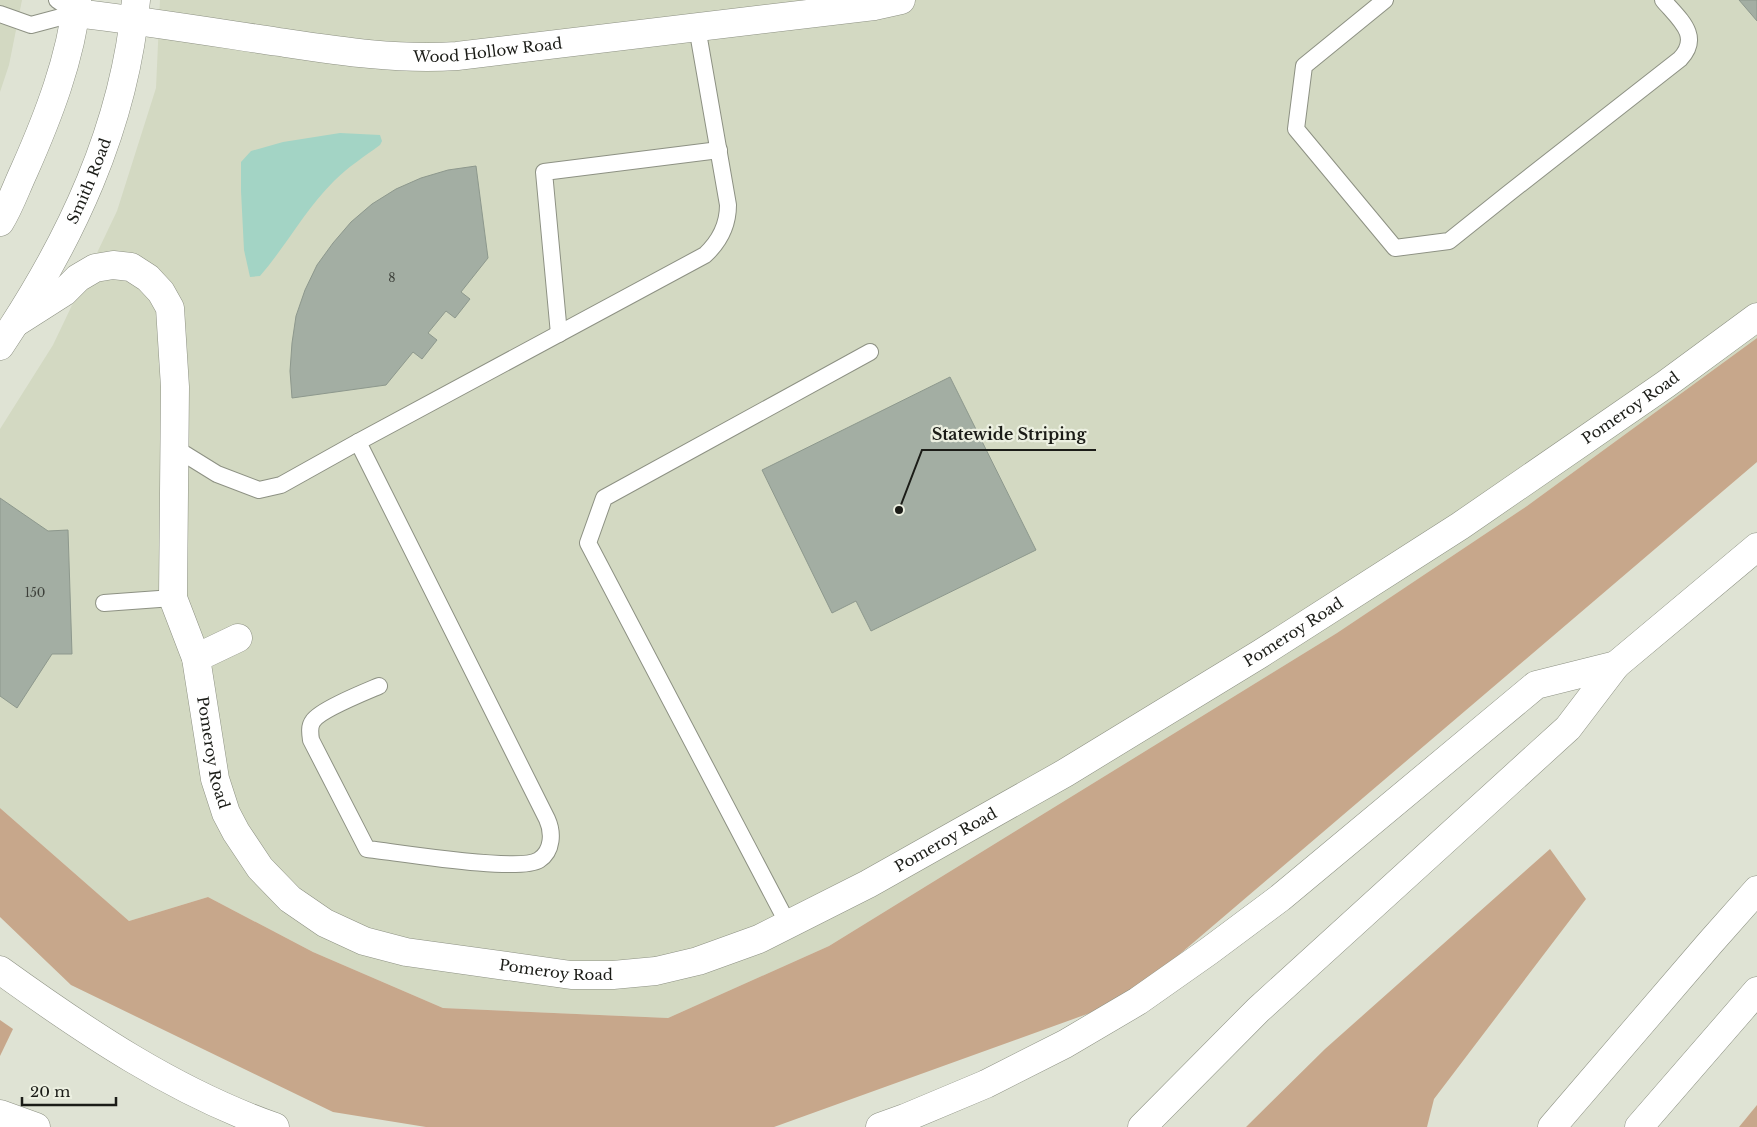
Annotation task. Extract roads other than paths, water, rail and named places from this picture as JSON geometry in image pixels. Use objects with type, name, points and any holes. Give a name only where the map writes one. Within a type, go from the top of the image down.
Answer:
[{"type":"main road","name":"Wood Hollow Road","points":[[70,4],[135,10],[375,56],[430,58],[874,6],[901,0]]},
{"type":"main road","points":[[0,222],[39,136],[60,77],[70,4]]},
{"type":"main road","name":"Smith Road","points":[[0,346],[49,269],[97,168],[120,91],[135,10]]},
{"type":"main road","name":"Pomeroy Road","points":[[17,322],[64,292],[78,278],[95,268],[113,265],[131,267],[148,278],[161,292],[170,308],[175,387],[173,598],[196,658],[215,779],[226,813],[260,868],[290,899],[325,923],[364,941],[406,952],[571,975],[613,975],[656,971],[698,961],[759,939],[868,884],[1056,778],[1260,654],[1460,526],[1666,384],[1757,317]]},
{"type":"main road","points":[[1142,1127],[1258,1010],[1568,728],[1616,665],[1757,547]]},
{"type":"main road","points":[[196,658],[238,638]]},
{"type":"main road","points":[[880,1127],[986,1084],[1065,1044],[1138,1001],[1280,898],[1536,685],[1616,665]]},
{"type":"main road","points":[[1552,1127],[1757,890]]},
{"type":"main road","points":[[0,970],[132,1060],[202,1097],[275,1127]]},
{"type":"main road","points":[[1639,1127],[1757,991]]},
{"type":"main road","points":[[0,1114],[36,1127]]},
{"type":"lane","points":[[1385,0],[1304,66],[1296,129],[1395,248],[1449,241],[1680,59],[1690,44],[1688,31],[1663,0]]},
{"type":"lane","points":[[0,14],[31,25],[70,4]]},
{"type":"lane","points":[[175,448],[217,474],[259,490],[281,485],[706,255],[723,232],[728,214],[728,205],[697,27]]},
{"type":"lane","points":[[559,334],[544,172],[719,150]]},
{"type":"lane","points":[[788,924],[588,543],[604,498],[870,352]]},
{"type":"lane","points":[[358,442],[551,827],[552,837],[549,846],[538,860],[528,864],[464,862],[367,848],[312,740],[310,730],[313,720],[322,713],[379,686]]},
{"type":"lane","points":[[104,603],[173,598]]},
{"type":"water","points":[[340,133],[380,135],[382,141],[380,145],[334,181],[314,204],[260,276],[250,277],[244,250],[241,162],[251,151],[283,142]]},
{"type":"place","name":"Statewide Striping","points":[[899,510]]}]
